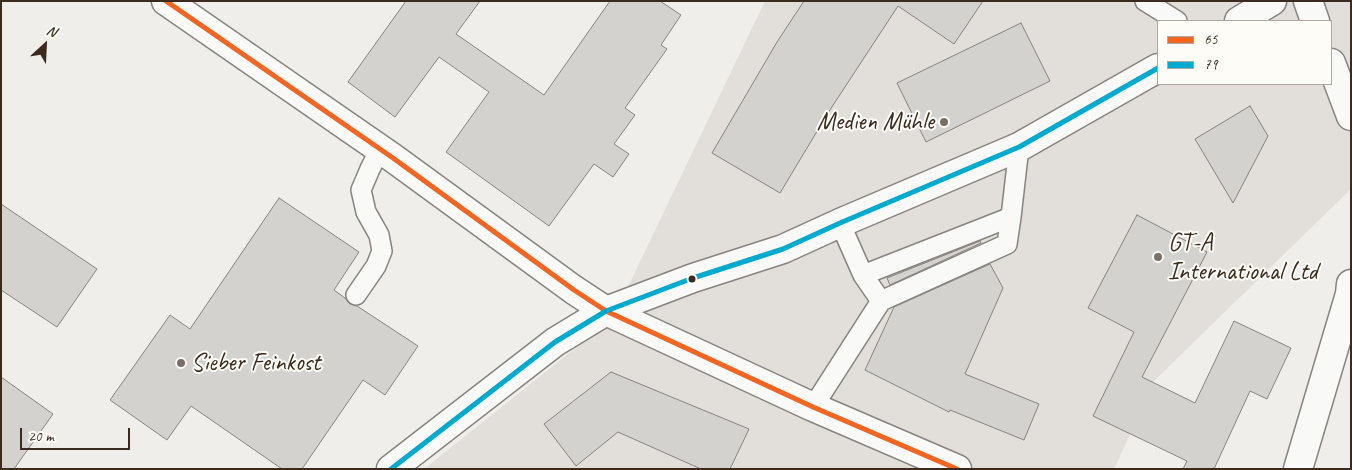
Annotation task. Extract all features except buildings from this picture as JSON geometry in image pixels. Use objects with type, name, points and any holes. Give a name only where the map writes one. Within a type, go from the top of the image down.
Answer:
[{"type":"street","points":[[166,1],[380,149],[574,290],[606,311],[813,407],[957,469]]},
{"type":"street","points":[[1241,20],[1272,1]]},
{"type":"street","points":[[1308,1],[1315,20]]},
{"type":"street","points":[[1332,66],[1351,116]]},
{"type":"street","points":[[391,469],[555,342],[606,311],[693,278],[783,249],[1019,147],[1157,69]]},
{"type":"street","points":[[1298,469],[1350,294],[1351,284]]},
{"type":"lane","points":[[1145,1],[1175,20]]},
{"type":"lane","points":[[813,407],[882,301],[1007,244],[1019,147]]},
{"type":"lane","points":[[356,294],[376,266],[382,252],[379,235],[366,212],[362,190],[380,149]]},
{"type":"lane","points":[[863,275],[1011,217]]},
{"type":"lane","points":[[840,223],[863,275],[882,301]]},
{"type":"shaded area","points":[[765,1],[1351,1],[1351,189],[1155,380],[1114,469],[424,469],[613,318]]},
{"type":"transit line","name":"65","points":[[166,1],[393,158],[574,290],[606,311],[813,407],[957,469]]},
{"type":"transit line","name":"79","points":[[391,469],[555,342],[606,311],[693,278],[783,249],[1019,147],[1157,69]]},
{"type":"place","name":"Medien Mühle","points":[[944,122]]},
{"type":"place","name":"GT-A International Ltd","points":[[1158,257]]},
{"type":"place","name":"Sieber Feinkost","points":[[181,363]]}]
